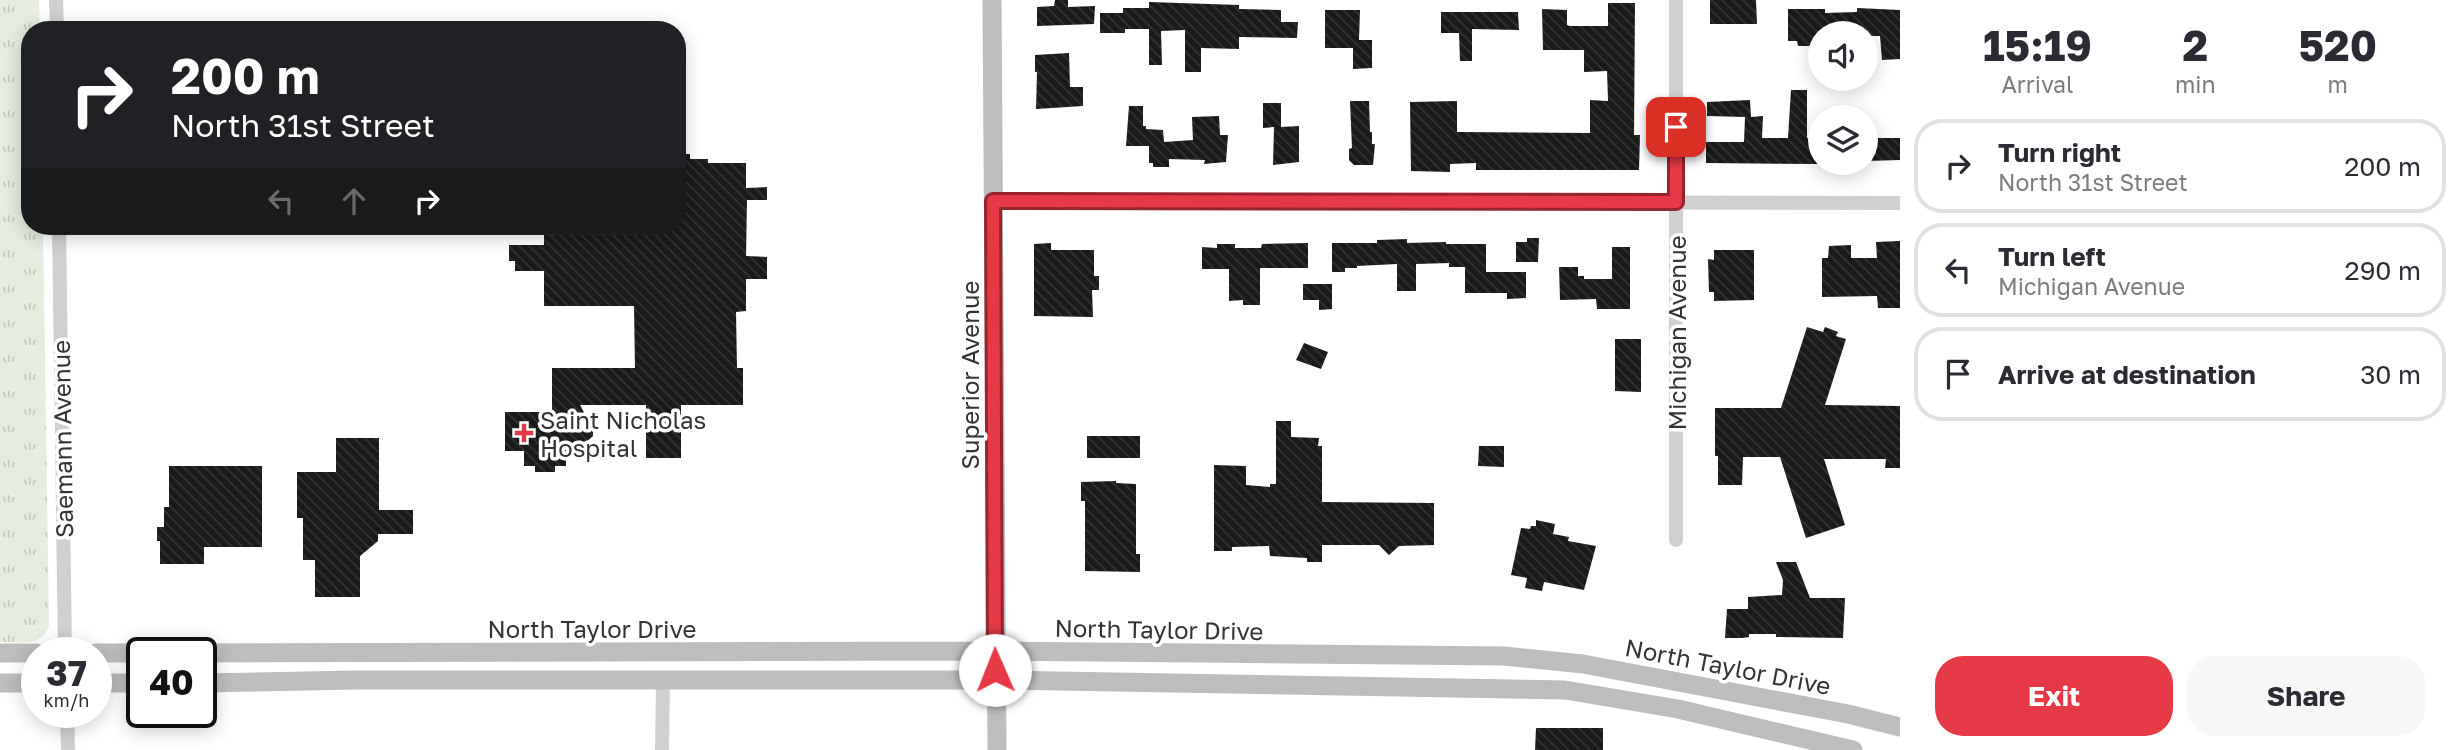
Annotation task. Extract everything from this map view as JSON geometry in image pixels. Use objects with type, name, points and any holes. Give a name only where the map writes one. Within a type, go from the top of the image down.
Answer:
[{"type":"main road","name":"Superior Avenue","points":[[992,0],[994,651],[997,750]]},
{"type":"main road","name":"North Taylor Drive","points":[[217,653],[994,651],[1504,656],[1583,664],[1848,714],[1900,727]]},
{"type":"main road","points":[[0,653],[21,653]]},
{"type":"main road","points":[[217,683],[356,680],[995,680],[1564,690],[1678,709],[1853,750]]},
{"type":"main road","points":[[0,683],[21,683]]},
{"type":"main road","points":[[1801,738],[1827,750]]},
{"type":"street","points":[[57,0],[57,21]]},
{"type":"street","name":"Michigan Avenue","points":[[1675,0],[1676,540]]},
{"type":"street","points":[[993,201],[1900,203]]},
{"type":"street","name":"Saemann Avenue","points":[[59,235],[65,637]]},
{"type":"street","points":[[662,750],[663,681]]},
{"type":"street","points":[[67,728],[68,750]]},
{"type":"green space","points":[[0,0],[39,0],[40,21],[21,21],[21,235],[43,235],[49,625],[41,637],[21,637],[21,643],[0,642]]},
{"type":"building","points":[[1055,0],[1068,0],[1068,7],[1095,6],[1094,24],[1037,26],[1037,7],[1054,6]]},
{"type":"building","points":[[1710,0],[1756,0],[1757,24],[1710,24]]},
{"type":"building","points":[[1149,2],[1239,5],[1239,9],[1281,10],[1281,22],[1298,22],[1297,38],[1239,37],[1239,49],[1201,48],[1201,72],[1185,72],[1185,30],[1161,31],[1162,65],[1149,65],[1149,29],[1100,33],[1100,13],[1123,13],[1123,8],[1149,8]]},
{"type":"building","points":[[1608,3],[1635,3],[1634,135],[1640,135],[1639,170],[1476,170],[1476,163],[1450,164],[1450,172],[1411,171],[1410,102],[1457,101],[1457,132],[1590,133],[1590,100],[1608,101],[1607,71],[1584,72],[1584,50],[1543,50],[1542,9],[1567,10],[1567,25],[1570,26],[1608,26]]},
{"type":"building","points":[[1857,8],[1900,10],[1900,59],[1882,60],[1878,21],[1808,21],[1808,46],[1798,46],[1797,41],[1788,41],[1788,9],[1825,9],[1825,13],[1857,12]]},
{"type":"building","points":[[1325,10],[1360,10],[1359,40],[1372,40],[1372,68],[1353,69],[1353,48],[1325,48]]},
{"type":"building","points":[[1441,12],[1518,12],[1519,30],[1472,29],[1472,61],[1460,61],[1459,33],[1441,33]]},
{"type":"building","points":[[1069,53],[1070,87],[1083,87],[1083,106],[1036,109],[1035,55]]},
{"type":"building","points":[[1791,90],[1807,90],[1808,164],[1706,163],[1706,142],[1744,142],[1745,117],[1707,116],[1707,102],[1750,100],[1751,117],[1763,116],[1762,138],[1788,138]]},
{"type":"building","points":[[1350,101],[1369,101],[1370,132],[1372,144],[1375,144],[1373,165],[1354,165],[1349,160],[1349,149],[1352,148]]},
{"type":"building","points":[[1263,103],[1281,103],[1281,127],[1299,126],[1299,162],[1273,165],[1274,127],[1263,128]]},
{"type":"building","points":[[1129,106],[1143,106],[1143,126],[1146,126],[1146,129],[1163,130],[1164,142],[1193,140],[1192,117],[1219,116],[1220,135],[1228,135],[1226,162],[1204,164],[1205,160],[1169,159],[1169,167],[1153,167],[1153,163],[1149,163],[1149,146],[1126,146]]},
{"type":"building","points":[[1878,138],[1900,138],[1900,160],[1878,161]]},
{"type":"building","points":[[686,154],[690,154],[690,159],[708,159],[708,163],[746,163],[746,188],[767,187],[767,200],[747,200],[746,256],[767,257],[767,279],[746,279],[746,311],[736,312],[737,368],[743,368],[743,405],[681,405],[681,458],[646,458],[646,405],[580,405],[593,429],[593,436],[585,443],[585,451],[566,451],[566,466],[555,466],[555,472],[535,472],[535,466],[524,466],[524,451],[505,451],[505,412],[552,412],[552,368],[635,368],[634,306],[544,306],[544,271],[515,271],[515,261],[509,261],[509,245],[544,245],[544,235],[686,235]]},
{"type":"building","points":[[1527,238],[1539,238],[1538,262],[1516,262],[1516,242],[1527,242]]},
{"type":"building","points":[[1407,239],[1407,243],[1486,244],[1486,272],[1526,272],[1526,298],[1507,299],[1507,293],[1465,293],[1465,267],[1449,267],[1449,263],[1416,264],[1416,291],[1397,291],[1397,264],[1357,266],[1345,268],[1345,272],[1332,272],[1332,243],[1377,243],[1377,240]]},
{"type":"building","points":[[1900,241],[1900,308],[1878,308],[1877,296],[1822,297],[1822,258],[1828,258],[1829,246],[1851,245],[1851,258],[1877,258],[1876,242]]},
{"type":"building","points":[[1051,243],[1051,250],[1094,250],[1094,276],[1099,276],[1099,290],[1092,290],[1093,317],[1034,316],[1034,244]]},
{"type":"building","points":[[1308,243],[1308,268],[1260,268],[1260,305],[1243,305],[1243,300],[1229,301],[1229,269],[1202,269],[1202,247],[1217,248],[1217,244],[1235,244],[1235,248],[1261,248],[1262,244]]},
{"type":"building","points":[[1612,247],[1630,247],[1630,309],[1597,309],[1596,299],[1560,300],[1559,267],[1578,267],[1578,276],[1584,276],[1584,279],[1612,279]]},
{"type":"building","points":[[1714,250],[1754,250],[1754,300],[1714,301],[1714,292],[1709,292],[1708,259],[1714,260]]},
{"type":"building","points":[[1303,284],[1332,284],[1332,309],[1319,310],[1319,300],[1303,300]]},
{"type":"building","points":[[1807,327],[1823,332],[1825,327],[1838,332],[1836,336],[1846,339],[1825,405],[1900,406],[1900,468],[1885,468],[1886,459],[1824,459],[1845,525],[1806,538],[1780,457],[1743,457],[1742,485],[1718,485],[1715,408],[1781,408]]},
{"type":"building","points":[[1615,339],[1641,339],[1641,392],[1615,391]]},
{"type":"building","points":[[1304,343],[1328,352],[1321,369],[1296,360]]},
{"type":"building","points":[[1276,421],[1291,421],[1291,437],[1319,438],[1318,446],[1322,446],[1322,502],[1434,503],[1434,545],[1399,546],[1389,555],[1379,545],[1322,545],[1322,562],[1307,562],[1307,558],[1270,556],[1269,546],[1232,547],[1232,551],[1214,551],[1214,465],[1246,466],[1246,485],[1270,487],[1270,484],[1276,484]]},
{"type":"building","points":[[1087,436],[1140,436],[1140,458],[1087,458]]},
{"type":"building","points":[[336,438],[379,438],[379,510],[413,510],[413,534],[378,534],[378,541],[360,556],[360,597],[315,597],[315,560],[303,560],[303,518],[297,518],[297,472],[336,472]]},
{"type":"building","points":[[1479,446],[1504,446],[1504,467],[1478,466]]},
{"type":"building","points":[[169,466],[262,466],[262,547],[204,547],[204,564],[160,564],[157,527],[164,527],[164,507],[169,507]]},
{"type":"building","points":[[1116,481],[1136,484],[1136,554],[1140,554],[1140,572],[1085,571],[1085,501],[1081,501],[1081,482]]},
{"type":"building","points":[[1536,520],[1555,524],[1553,534],[1569,537],[1568,541],[1596,546],[1584,590],[1544,582],[1542,591],[1525,588],[1527,578],[1511,575],[1521,528],[1530,529],[1531,526],[1536,526]]},
{"type":"building","points":[[1776,562],[1796,562],[1810,598],[1845,598],[1843,638],[1749,634],[1749,637],[1725,638],[1727,609],[1748,609],[1748,597],[1782,595],[1783,580]]},
{"type":"building","points":[[1536,728],[1603,728],[1603,750],[1535,750]]},
{"type":"place","name":"Saint Nicholas Hospital","points":[[524,433]]},
{"type":"route","points":[[995,670],[993,201],[1676,202],[1676,127]]}]
